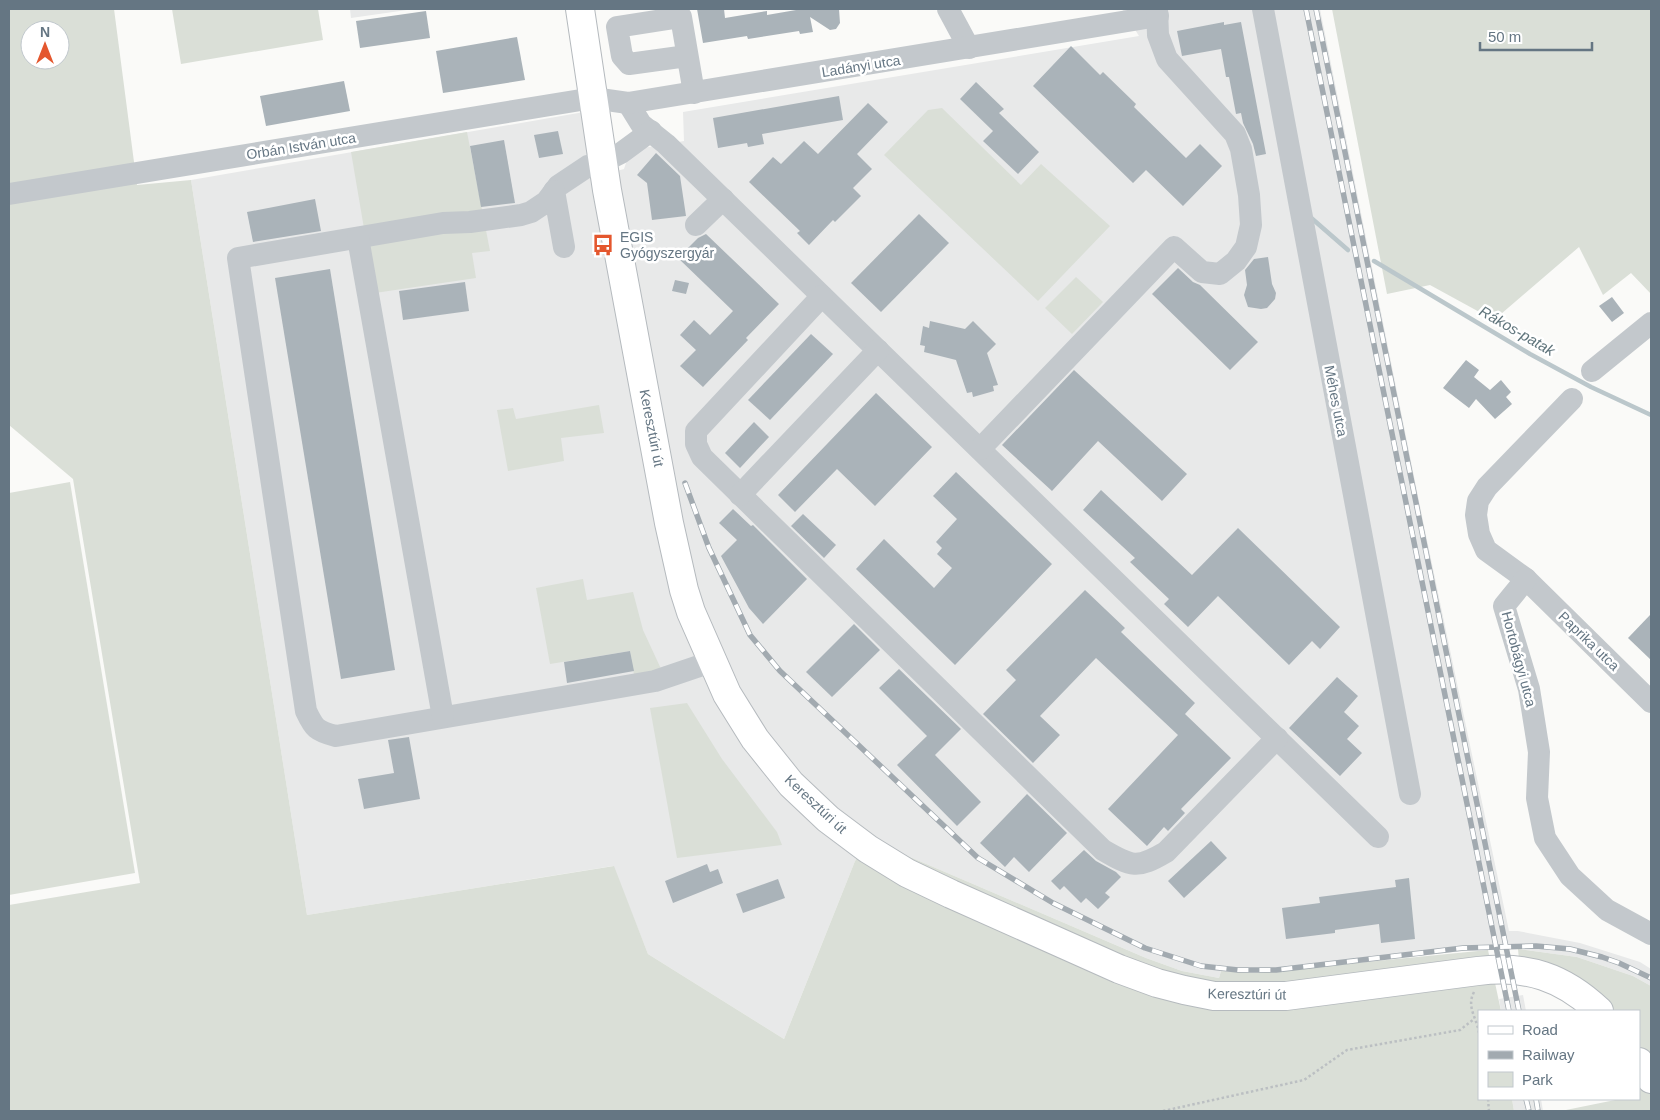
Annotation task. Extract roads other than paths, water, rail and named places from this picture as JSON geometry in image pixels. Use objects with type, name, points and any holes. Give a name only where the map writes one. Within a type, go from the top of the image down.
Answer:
[{"type":"main road","name":"Keresztúri út","points":[[580,9],[603,162],[670,523],[690,612],[727,694],[756,739],[791,784],[828,819],[868,849],[907,873],[1119,969],[1157,983],[1214,996],[1286,996],[1488,970],[1527,971],[1544,975],[1574,990],[1598,1010]]},
{"type":"main road","points":[[1640,1063],[1651,1079]]},
{"type":"street","points":[[948,9],[969,48]]},
{"type":"street","name":"Méhes utca","points":[[1263,9],[1410,794]]},
{"type":"street","points":[[687,56],[629,64],[622,56],[617,27],[685,13],[687,56],[694,92]]},
{"type":"street","name":"Ladányi utca","points":[[593,98],[628,103],[1130,21],[1158,13]]},
{"type":"street","points":[[980,449],[1174,247],[1202,272],[1220,274],[1236,262],[1246,246],[1251,225],[1249,195],[1241,150],[1234,134],[1167,59],[1158,34],[1158,13]]},
{"type":"street","name":"Orbán István utca","points":[[9,194],[593,98]]},
{"type":"street","points":[[628,103],[641,124],[666,144],[723,199],[1378,836]]},
{"type":"street","points":[[651,131],[621,154],[588,166],[531,212],[470,222],[443,223],[238,258],[306,711],[314,728],[323,733],[336,736],[655,681],[711,662]]},
{"type":"street","points":[[550,197],[558,248]]},
{"type":"street","points":[[696,225],[723,199]]},
{"type":"street","points":[[358,238],[444,717]]},
{"type":"street","points":[[822,296],[696,431],[696,444],[702,457],[1103,850],[1123,862],[1136,865],[1152,860],[1166,852],[1277,738]]},
{"type":"street","points":[[1592,371],[1651,323]]},
{"type":"street","points":[[740,495],[878,350]]},
{"type":"street","points":[[1526,580],[1486,550],[1479,534],[1476,515],[1478,501],[1487,487],[1572,399]]},
{"type":"street","name":"Paprika utca","points":[[1526,580],[1651,702]]},
{"type":"street","name":"Hortobágyi utca","points":[[1526,580],[1504,606],[1529,689],[1539,752],[1537,798],[1545,838],[1570,876],[1599,903],[1607,910],[1651,934]]},
{"type":"waterway","name":"Rákos-patak","points":[[1309,216],[1348,250]]},
{"type":"waterway","name":"Rákos-patak","points":[[1374,261],[1530,354],[1591,387],[1651,415]]},
{"type":"railway","points":[[1306,9],[1509,1010]]},
{"type":"railway","points":[[1316,9],[1519,1010]]},
{"type":"railway","points":[[685,483],[709,548],[750,635],[780,671],[978,858],[1053,903],[1145,948],[1201,966],[1238,970],[1276,970],[1463,948],[1536,946],[1570,949],[1602,957],[1651,978]]},
{"type":"railway","points":[[1526,1100],[1529,1111]]},
{"type":"railway","points":[[1536,1100],[1538,1111]]},
{"type":"place","name":"EGIS Gyógyszergyár","points":[[603,245]]}]
